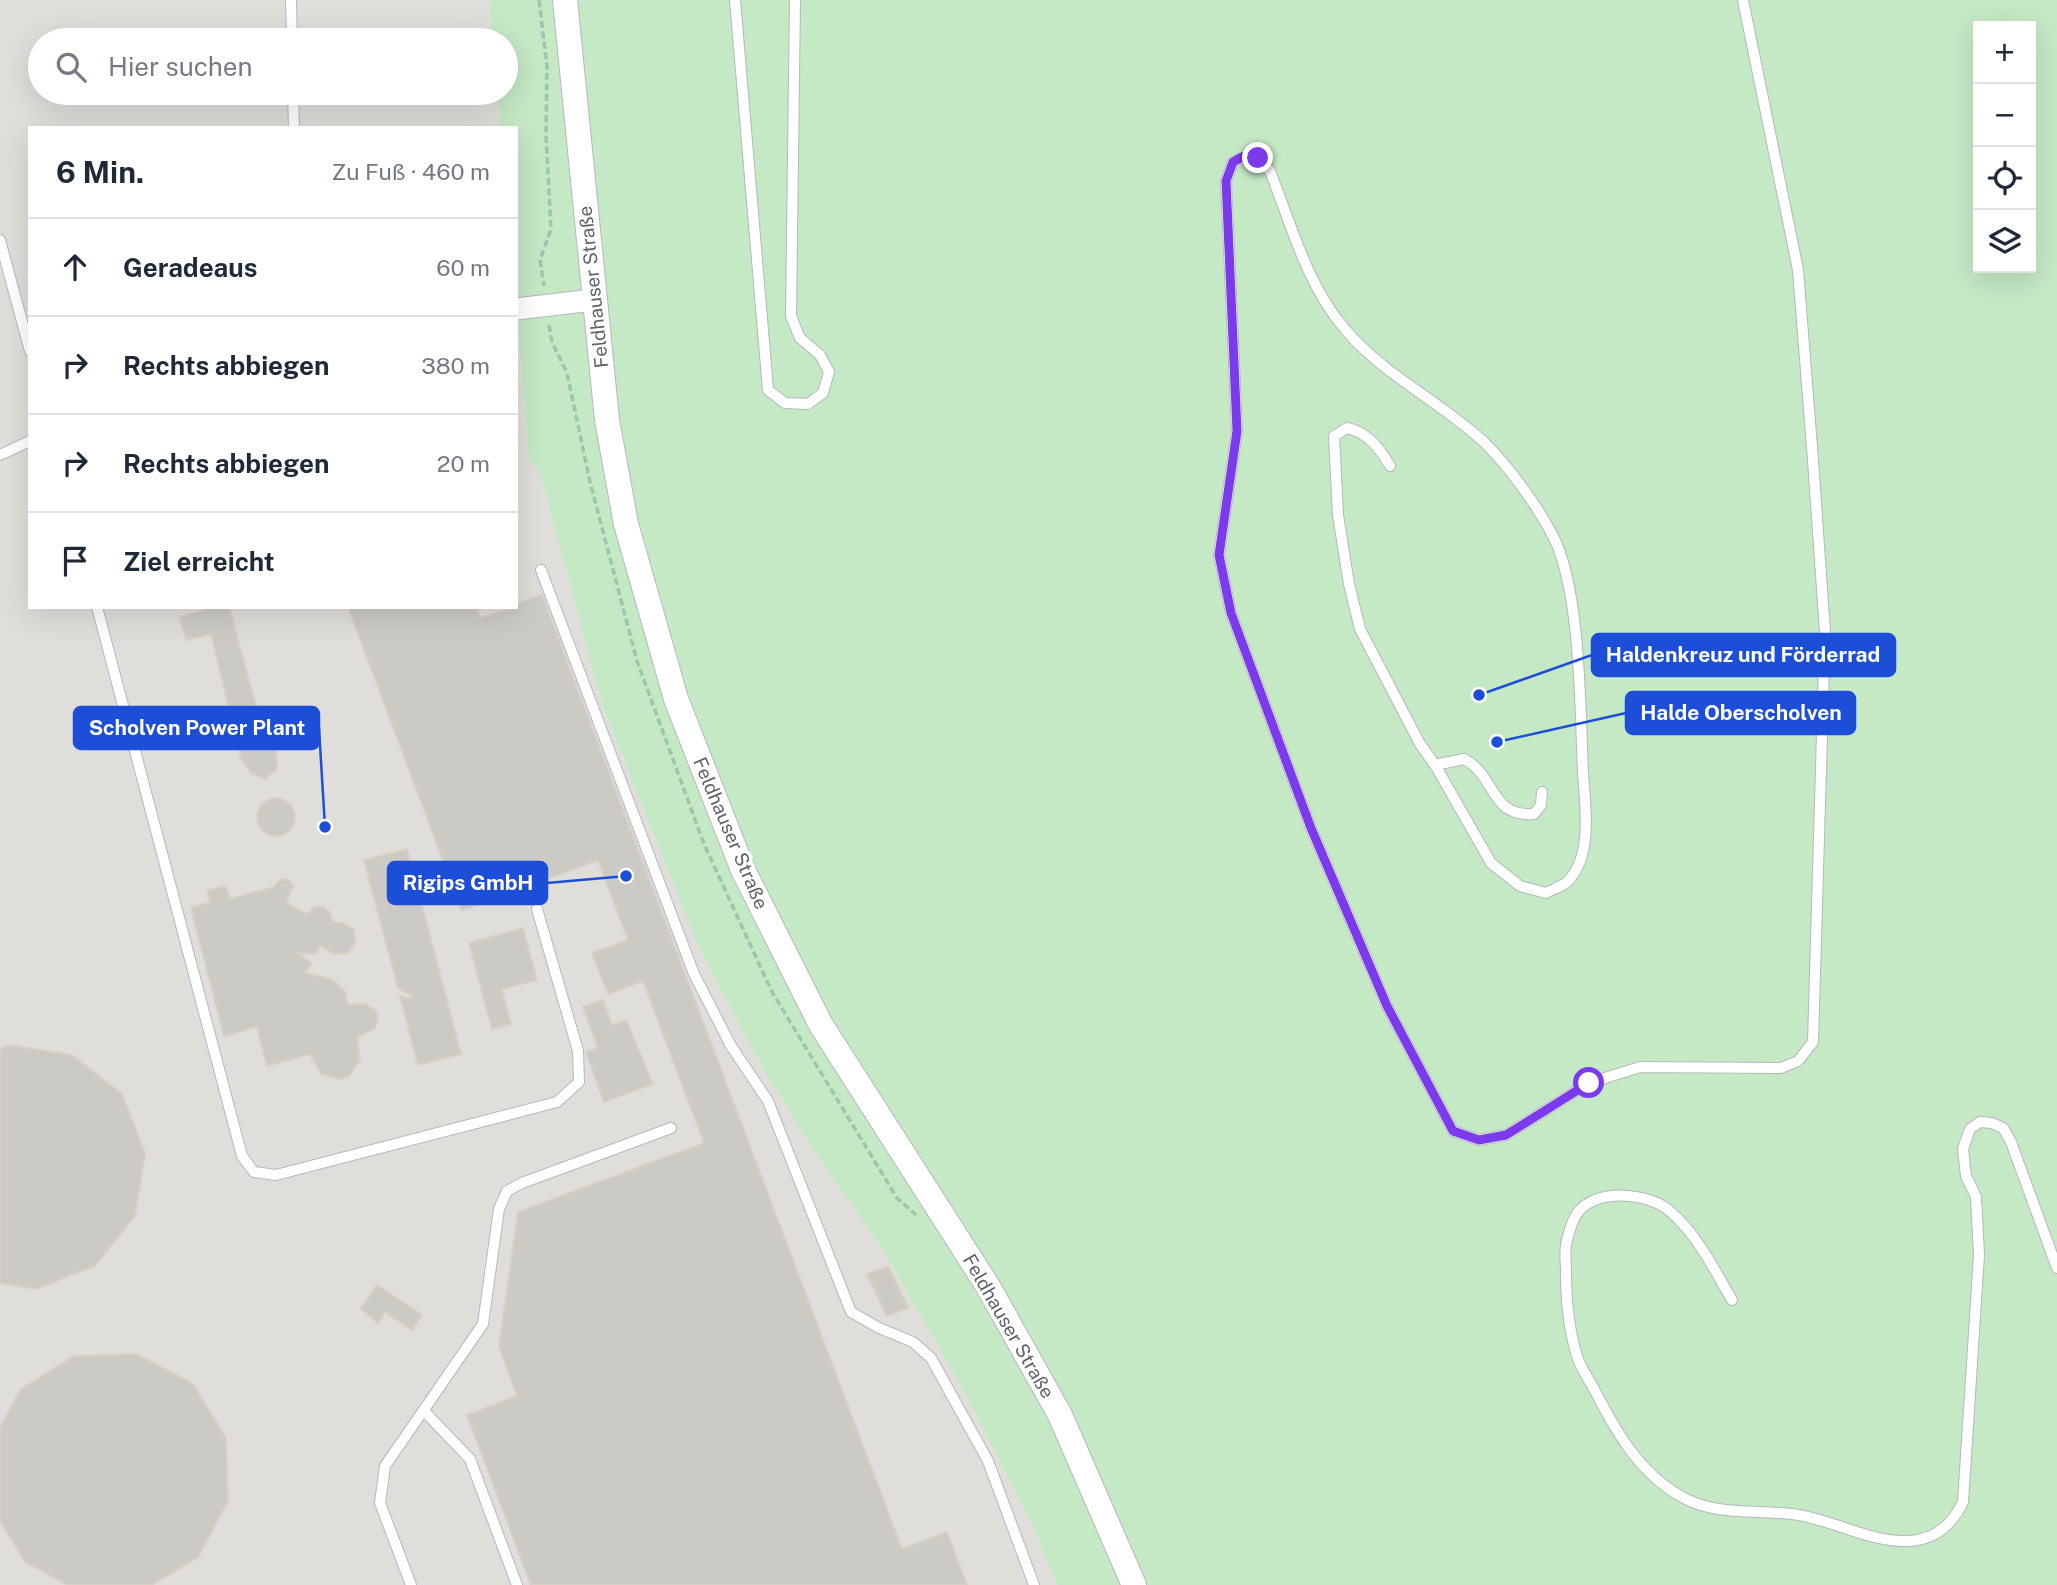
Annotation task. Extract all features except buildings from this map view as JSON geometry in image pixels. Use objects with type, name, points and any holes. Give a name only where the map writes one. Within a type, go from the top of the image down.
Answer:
[{"type":"street","name":"Feldhauser Straße","points":[[565,0],[607,420],[626,524],[676,699],[743,870],[821,1025],[989,1288],[1060,1415],[1134,1585]]},
{"type":"street","points":[[518,309],[593,300]]},
{"type":"lane","points":[[291,0],[292,28]]},
{"type":"lane","points":[[735,0],[768,390],[785,403],[808,404],[823,393],[829,372],[820,355],[800,338],[791,316],[795,0]]},
{"type":"lane","points":[[1390,466],[1375,443],[1362,433],[1347,428],[1334,436],[1338,515],[1349,584],[1360,629],[1420,744],[1435,765],[1490,863],[1520,886],[1546,893],[1568,882],[1582,861],[1584,785],[1577,651],[1568,586],[1554,538],[1526,495],[1484,443],[1390,373],[1343,327],[1323,299],[1270,171],[1258,158],[1246,155],[1233,162],[1226,181],[1237,431],[1219,555],[1231,613],[1311,828],[1382,994],[1453,1131],[1479,1140],[1506,1135],[1589,1083],[1640,1067],[1780,1068],[1797,1061],[1813,1042],[1825,632],[1798,270],[1743,0]]},
{"type":"lane","points":[[293,105],[294,126]]},
{"type":"lane","points":[[0,240],[28,344]]},
{"type":"lane","points":[[0,455],[28,442]]},
{"type":"lane","points":[[541,570],[694,974],[731,1045],[768,1101],[851,1312],[879,1328],[913,1342],[931,1358],[988,1461],[1034,1585]]},
{"type":"lane","points":[[98,609],[242,1156],[254,1172],[276,1175],[557,1102],[579,1082],[578,1051],[537,909]]},
{"type":"lane","points":[[1435,765],[1464,759],[1478,766],[1502,807],[1517,815],[1534,814],[1541,805],[1542,792]]},
{"type":"lane","points":[[1732,1300],[1707,1256],[1671,1211],[1648,1201],[1625,1196],[1598,1198],[1577,1213],[1565,1243],[1566,1292],[1577,1356],[1617,1434],[1636,1458],[1660,1482],[1689,1501],[1722,1508],[1798,1515],[1899,1542],[1927,1538],[1942,1532],[1956,1516],[1962,1502],[1979,1255],[1976,1197],[1966,1176],[1963,1149],[1970,1129],[1980,1122],[2003,1128],[2011,1142],[2057,1268]]},
{"type":"lane","points":[[411,1585],[380,1503],[385,1466],[483,1324],[499,1209],[508,1191],[522,1182],[671,1128]]},
{"type":"lane","points":[[425,1411],[470,1459],[517,1585]]},
{"type":"path","points":[[539,0],[547,65],[545,136]]},
{"type":"shaded area","points":[[0,0],[489,0],[491,28],[28,28],[28,105],[498,105],[500,126],[28,126],[28,609],[518,609],[518,336],[529,460],[540,472],[602,705],[699,948],[761,1065],[810,1145],[880,1246],[960,1384],[1032,1524],[1057,1585],[0,1585]]},
{"type":"green space","points":[[489,0],[2057,0],[2057,1585],[1057,1585],[1032,1524],[960,1384],[880,1246],[810,1145],[761,1065],[699,948],[602,705],[540,472],[529,460],[518,336],[518,126],[500,126],[498,105],[518,105],[518,28],[491,28]]},
{"type":"place","name":"Haldenkreuz und Förderrad","points":[[1479,695]]},
{"type":"place","name":"Halde Oberscholven","points":[[1497,742]]},
{"type":"place","name":"Scholven Power Plant","points":[[325,827]]},
{"type":"place","name":"Rigips GmbH","points":[[626,876]]},
{"type":"route","points":[[1258,158],[1246,155],[1233,162],[1226,181],[1237,431],[1219,555],[1231,613],[1311,828],[1387,1006],[1453,1131],[1479,1140],[1506,1135],[1589,1083]]}]
